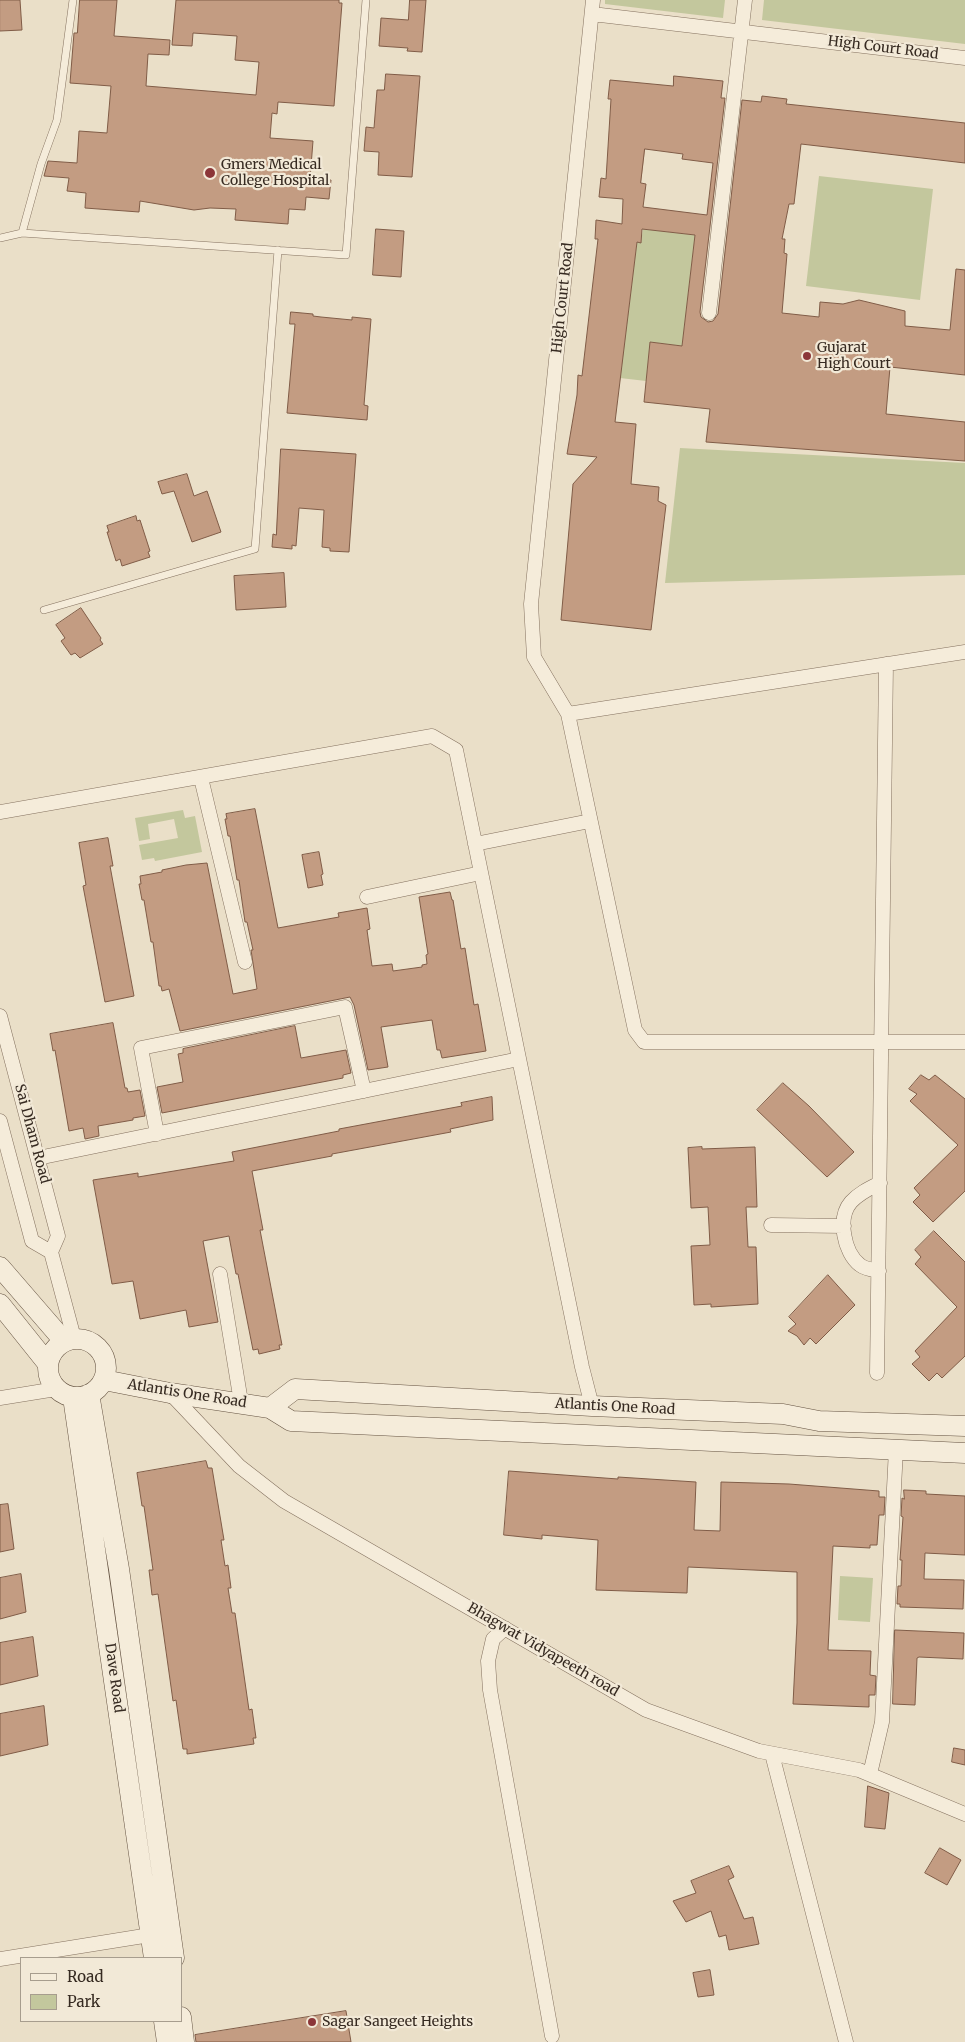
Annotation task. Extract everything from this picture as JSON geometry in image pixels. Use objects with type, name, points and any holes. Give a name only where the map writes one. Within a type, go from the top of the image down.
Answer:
[{"type":"street","name":"High Court Road","points":[[593,0],[531,604],[534,657],[568,714],[635,1030],[644,1042],[881,1042]]},
{"type":"street","points":[[709,313],[745,0]]},
{"type":"street","name":"High Court Road","points":[[592,14],[965,58]]},
{"type":"street","points":[[568,714],[965,652]]},
{"type":"street","points":[[877,1373],[886,664]]},
{"type":"street","points":[[0,812],[202,778],[432,736],[456,750],[582,1367],[592,1406]]},
{"type":"street","points":[[202,778],[245,962]]},
{"type":"street","points":[[475,844],[590,821]]},
{"type":"street","points":[[367,897],[481,873]]},
{"type":"street","points":[[157,1134],[141,1048],[345,1007],[364,1091]]},
{"type":"street","name":"Sai Dham Road","points":[[0,1016],[58,1236],[51,1252],[69,1340]]},
{"type":"street","points":[[881,1042],[965,1042]]},
{"type":"street","points":[[38,1158],[519,1059]]},
{"type":"street","name":"Sai Dham Road","points":[[0,1121],[32,1240],[51,1252]]},
{"type":"street","points":[[0,1167],[8,1154]]},
{"type":"street","points":[[879,1271],[861,1266],[850,1251],[844,1234],[844,1215],[850,1203],[862,1192],[880,1182]]},
{"type":"street","points":[[771,1224],[844,1226]]},
{"type":"street","points":[[0,1267],[69,1340]]},
{"type":"street","points":[[220,1274],[242,1402]]},
{"type":"street","points":[[0,1304],[48,1364]]},
{"type":"street","points":[[0,1398],[73,1394],[98,1388],[104,1380],[106,1370],[101,1350],[93,1343],[84,1339],[69,1340],[56,1347],[50,1355],[48,1373],[51,1382],[73,1394],[119,1569],[174,1957]]},
{"type":"street","name":"Atlantis One Road","points":[[104,1380],[170,1393],[242,1402],[270,1408],[291,1421],[965,1453]]},
{"type":"street","name":"Atlantis One Road","points":[[270,1408],[295,1389],[592,1406],[783,1414],[819,1420],[965,1426]]},
{"type":"street","name":"Bhagwat Vidyapeeth road","points":[[170,1393],[239,1466],[284,1501],[646,1710],[760,1751],[859,1770],[965,1814]]},
{"type":"street","name":"Dave Road","points":[[73,1394],[154,1957]]},
{"type":"street","points":[[870,1774],[882,1722],[896,1449]]},
{"type":"street","points":[[505,1628],[493,1639],[488,1661],[490,1690],[552,2036]]},
{"type":"street","points":[[772,1754],[846,2042]]},
{"type":"street","points":[[0,1958],[150,1935]]},
{"type":"street","points":[[164,2022],[167,2042]]},
{"type":"street","points":[[182,2022],[184,2042]]},
{"type":"lane","points":[[22,234],[41,164],[57,120],[73,0]]},
{"type":"lane","points":[[0,238],[22,234],[346,255],[366,0]]},
{"type":"lane","points":[[44,610],[255,549],[278,250]]},
{"type":"green space","points":[[605,0],[725,0],[723,18],[605,4]]},
{"type":"green space","points":[[764,0],[965,0],[965,44],[762,20]]},
{"type":"green space","points":[[819,176],[933,189],[920,300],[806,286]]},
{"type":"green space","points":[[643,229],[695,235],[682,346],[650,342],[646,381],[620,378],[637,242],[641,242]]},
{"type":"green space","points":[[680,448],[965,463],[965,575],[665,583]]},
{"type":"green space","points":[[183,810],[185,818],[195,816],[202,852],[155,861],[154,858],[142,860],[139,845],[178,838],[174,819],[148,824],[150,839],[139,841],[135,818]]},
{"type":"green space","points":[[840,1576],[873,1578],[870,1622],[838,1620]]},
{"type":"building","points":[[0,0],[20,0],[22,30],[0,31]]},
{"type":"building","points":[[80,0],[117,0],[114,36],[170,40],[169,55],[148,54],[146,86],[256,95],[259,62],[235,60],[237,36],[193,33],[192,46],[172,45],[176,0],[339,0],[339,3],[342,3],[334,106],[278,102],[277,114],[272,113],[270,138],[313,141],[310,179],[331,180],[329,199],[306,197],[305,210],[289,209],[288,224],[235,220],[236,209],[210,208],[194,210],[140,201],[139,212],[85,208],[86,193],[67,191],[69,178],[44,176],[48,161],[77,163],[79,131],[107,133],[111,86],[70,83],[74,33],[77,33]]},
{"type":"building","points":[[410,0],[426,0],[422,52],[407,51],[408,48],[379,46],[381,18],[408,20]]},
{"type":"building","points":[[386,74],[420,76],[412,177],[378,175],[379,152],[364,151],[366,127],[374,128],[377,90],[384,90]]},
{"type":"building","name":"Gujarat High Court","points":[[674,76],[723,81],[721,98],[725,98],[700,312],[701,317],[708,322],[713,321],[718,314],[742,100],[761,102],[762,96],[787,99],[786,104],[965,123],[965,163],[801,144],[794,204],[789,204],[782,239],[785,239],[784,253],[787,254],[782,313],[819,317],[820,302],[843,304],[859,300],[905,311],[905,326],[950,330],[956,269],[965,270],[965,375],[890,367],[886,414],[965,422],[965,461],[706,442],[710,409],[644,402],[650,342],[682,346],[695,235],[642,229],[641,243],[637,242],[615,422],[636,424],[631,484],[659,487],[658,501],[666,505],[651,630],[561,620],[573,484],[597,457],[567,454],[577,395],[578,375],[582,376],[598,239],[595,239],[596,220],[622,224],[623,199],[599,197],[601,178],[606,179],[611,99],[608,99],[610,80],[673,86]],"holes":[[[645,149],[683,154],[682,159],[713,163],[707,215],[643,207],[646,184],[641,183]]]},
{"type":"building","points":[[376,229],[404,231],[401,277],[373,275]]},
{"type":"building","points":[[291,312],[352,320],[352,317],[371,319],[364,405],[368,406],[367,420],[287,413],[295,324],[290,324]]},
{"type":"building","points":[[281,449],[356,454],[349,552],[330,551],[330,548],[322,547],[324,510],[299,508],[296,546],[292,545],[292,549],[272,547],[273,534],[276,535]]},
{"type":"building","points":[[187,474],[194,496],[207,491],[221,532],[192,542],[174,491],[162,494],[158,482]]},
{"type":"building","points":[[136,516],[137,521],[140,520],[150,551],[148,552],[150,557],[122,566],[120,559],[116,561],[107,526]]},
{"type":"building","points":[[284,573],[286,607],[236,610],[234,576]]},
{"type":"building","points":[[81,608],[103,644],[80,658],[75,653],[71,655],[61,641],[65,638],[56,625]]},
{"type":"building","points":[[255,809],[278,928],[339,917],[338,913],[367,908],[370,929],[367,930],[372,966],[392,964],[393,971],[422,967],[422,965],[427,964],[426,955],[428,954],[419,897],[450,892],[461,949],[465,948],[474,1005],[478,1004],[486,1051],[442,1058],[440,1050],[437,1050],[432,1020],[381,1027],[388,1067],[368,1070],[354,1005],[350,997],[180,1031],[169,989],[162,991],[161,986],[159,986],[153,942],[151,942],[144,900],[142,900],[139,884],[141,884],[140,876],[186,865],[207,863],[233,994],[257,989],[251,950],[253,950],[247,922],[245,922],[239,880],[237,880],[230,836],[228,836],[225,819],[227,819],[226,814]]},
{"type":"building","points":[[108,838],[113,866],[110,866],[134,996],[105,1002],[83,886],[86,885],[79,843]]},
{"type":"building","points":[[319,852],[323,885],[308,888],[302,855]]},
{"type":"building","points":[[113,1023],[125,1088],[127,1088],[128,1092],[140,1090],[145,1116],[98,1126],[99,1136],[85,1139],[83,1128],[69,1131],[55,1050],[53,1051],[50,1034]]},
{"type":"building","points":[[295,1026],[301,1058],[346,1050],[351,1073],[343,1075],[343,1078],[162,1113],[157,1087],[183,1082],[178,1054],[183,1053],[183,1049]]},
{"type":"building","points":[[921,1075],[929,1080],[935,1075],[965,1099],[965,1191],[933,1222],[913,1202],[920,1195],[914,1188],[958,1145],[910,1101],[917,1094],[909,1089]]},
{"type":"building","points":[[783,1083],[809,1106],[854,1152],[827,1177],[757,1110]]},
{"type":"building","points":[[492,1097],[493,1120],[450,1129],[451,1132],[252,1171],[263,1230],[260,1230],[282,1345],[279,1345],[280,1349],[259,1354],[258,1349],[253,1350],[229,1236],[203,1241],[218,1322],[189,1327],[186,1310],[140,1319],[133,1281],[112,1284],[93,1180],[138,1173],[138,1177],[234,1161],[232,1152],[339,1131],[339,1129],[462,1106],[461,1103]]},
{"type":"building","points":[[702,1147],[702,1149],[755,1147],[757,1207],[746,1207],[748,1247],[756,1247],[758,1304],[711,1307],[711,1304],[694,1305],[691,1246],[710,1245],[708,1207],[691,1208],[688,1148]]},
{"type":"building","points":[[934,1231],[965,1262],[965,1356],[942,1378],[937,1373],[929,1381],[912,1364],[920,1357],[915,1351],[957,1307],[915,1264],[921,1257],[915,1250]]},
{"type":"building","points":[[828,1275],[855,1305],[816,1344],[810,1338],[804,1345],[797,1336],[788,1331],[796,1324],[789,1317]]},
{"type":"building","points":[[206,1461],[208,1468],[212,1468],[224,1540],[221,1540],[225,1566],[228,1565],[231,1588],[228,1588],[232,1613],[235,1613],[249,1710],[252,1709],[256,1738],[253,1738],[254,1744],[187,1754],[187,1749],[183,1749],[176,1700],[173,1701],[158,1594],[152,1595],[149,1570],[153,1570],[144,1506],[142,1506],[137,1473]]},
{"type":"building","points":[[509,1471],[618,1479],[618,1477],[696,1482],[694,1530],[720,1531],[721,1482],[789,1484],[879,1491],[879,1497],[885,1497],[884,1515],[879,1515],[877,1545],[870,1545],[870,1548],[833,1546],[828,1650],[871,1651],[870,1675],[876,1676],[875,1695],[869,1695],[869,1707],[793,1704],[797,1623],[797,1572],[688,1567],[687,1593],[596,1590],[598,1540],[542,1535],[542,1539],[504,1535]]},
{"type":"building","points":[[904,1490],[926,1491],[926,1494],[965,1496],[965,1555],[925,1553],[924,1579],[964,1580],[963,1609],[900,1607],[900,1604],[897,1604],[898,1586],[901,1586],[902,1560],[900,1560],[903,1517],[901,1516]]},
{"type":"building","points":[[8,1504],[14,1549],[0,1552],[0,1505]]},
{"type":"building","points":[[21,1574],[26,1612],[0,1619],[0,1578]]},
{"type":"building","points":[[895,1630],[964,1633],[963,1659],[917,1658],[915,1705],[893,1704]]},
{"type":"building","points":[[33,1637],[38,1676],[0,1685],[0,1643]]},
{"type":"building","points":[[44,1706],[48,1745],[0,1756],[0,1714]]},
{"type":"building","points":[[954,1748],[965,1750],[965,1765],[952,1762]]},
{"type":"building","points":[[868,1786],[889,1793],[885,1829],[865,1827]]},
{"type":"building","points":[[940,1848],[961,1860],[947,1885],[925,1873]]},
{"type":"building","points":[[729,1866],[734,1877],[728,1880],[744,1919],[753,1917],[759,1944],[729,1950],[726,1935],[719,1937],[711,1911],[686,1922],[673,1901],[696,1893],[691,1881]]},
{"type":"building","points":[[710,1970],[714,1995],[698,1997],[693,1973]]},
{"type":"building","name":"Sagar Sangeet Heights","points":[[346,2011],[351,2042],[196,2042],[195,2035]]},
{"type":"place","name":"Gmers Medical College Hospital","points":[[210,173]]},
{"type":"place","name":"Gujarat High Court","points":[[807,356]]},
{"type":"place","name":"Sagar Sangeet Heights","points":[[312,2022]]}]
